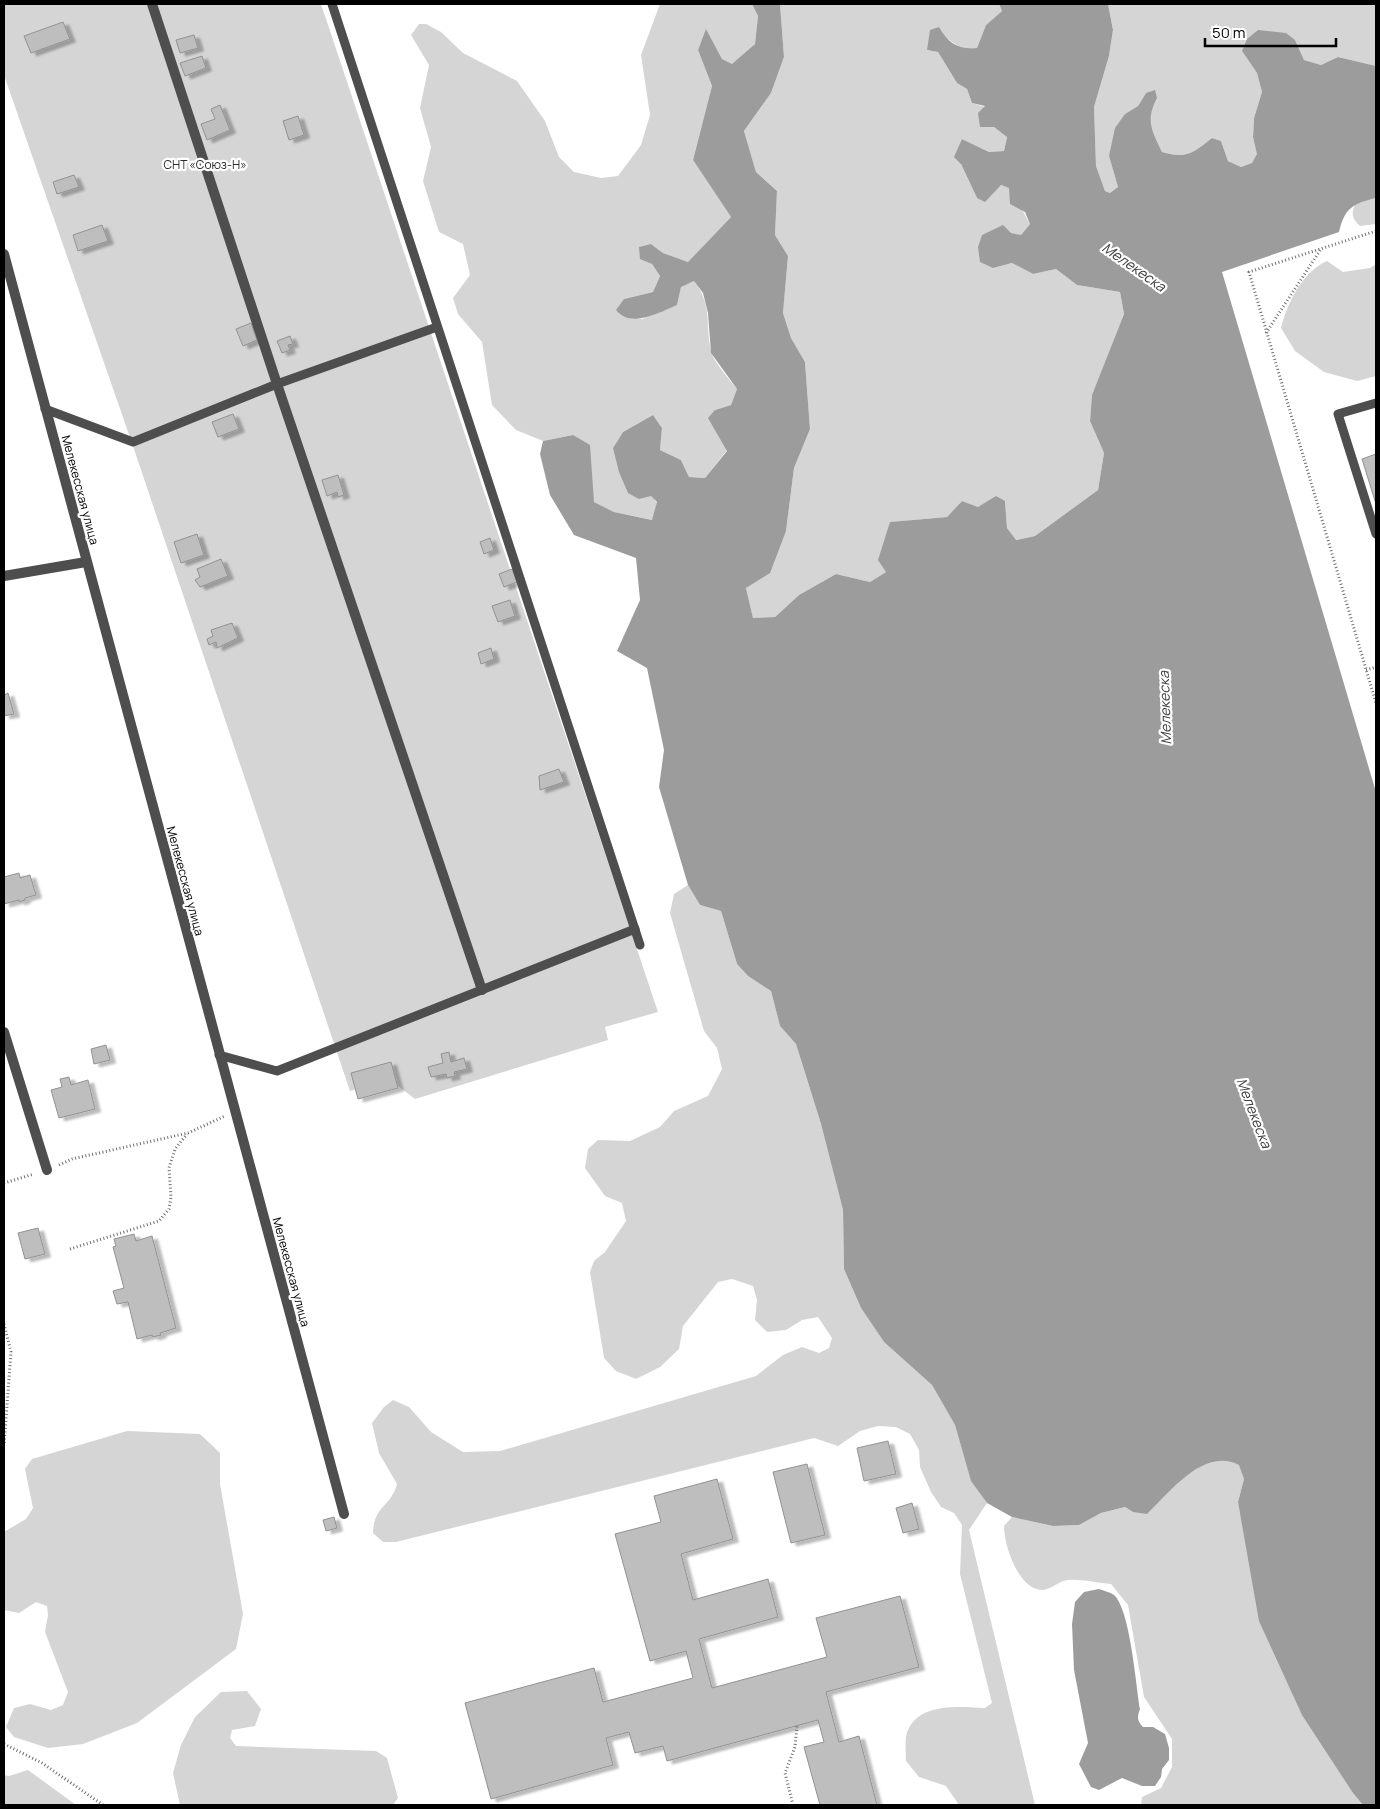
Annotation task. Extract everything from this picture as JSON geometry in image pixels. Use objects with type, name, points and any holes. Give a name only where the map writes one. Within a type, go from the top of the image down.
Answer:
[{"type":"street","points":[[152,4],[277,384],[482,990]]},
{"type":"street","name":"Мелекесская улица","points":[[4,254],[344,1514]]},
{"type":"street","points":[[4,576],[86,562]]},
{"type":"street","points":[[4,1032],[47,1170]]},
{"type":"lane","points":[[332,4],[640,945]]},
{"type":"lane","points":[[45,409],[133,442],[277,384],[437,327]]},
{"type":"lane","points":[[1376,402],[1338,414],[1376,534]]},
{"type":"lane","points":[[219,1055],[277,1071],[635,929]]},
{"type":"path","points":[[1376,231],[1249,272],[1376,703]]},
{"type":"path","points":[[1266,333],[1321,248]]},
{"type":"path","points":[[1366,670],[1376,667]]},
{"type":"path","points":[[4,1184],[47,1170],[72,1159],[188,1133],[234,1111]]},
{"type":"path","points":[[70,1249],[159,1221],[169,1209],[171,1197],[169,1168],[176,1149],[188,1133]]},
{"type":"path","points":[[4,1324],[11,1352],[4,1445]]},
{"type":"path","points":[[793,1805],[785,1773],[795,1747],[797,1726]]},
{"type":"path","points":[[4,1744],[42,1762],[103,1805]]},
{"type":"green space","name":"СНТ «Союз-Н»","points":[[4,4],[321,4],[658,1012],[605,1027],[608,1040],[415,1099],[389,1079],[350,1091],[134,449],[4,75]]},
{"type":"green space","points":[[660,4],[752,4],[758,16],[755,44],[732,65],[722,59],[706,30],[698,50],[712,86],[693,160],[731,217],[688,262],[663,253],[651,244],[652,264],[660,276],[653,292],[624,299],[620,314],[642,319],[677,305],[681,286],[694,281],[700,290],[706,307],[712,355],[737,389],[731,405],[715,410],[727,450],[705,478],[689,477],[681,460],[660,450],[662,428],[653,415],[623,432],[613,448],[657,503],[653,520],[614,512],[594,502],[573,435],[543,441],[516,430],[492,405],[482,342],[458,314],[453,298],[470,275],[463,244],[439,232],[423,181],[431,147],[420,108],[429,65],[411,35],[419,24],[426,24],[441,32],[463,53],[517,81],[545,121],[559,157],[574,172],[601,178],[618,176],[641,145],[650,115],[641,55]]},
{"type":"green space","points":[[780,4],[999,4],[1002,11],[986,25],[977,48],[962,49],[945,37],[927,50],[938,52],[957,83],[967,89],[972,103],[985,107],[983,110],[994,127],[1007,136],[1004,151],[989,152],[962,139],[961,164],[977,198],[1001,185],[1010,188],[1030,224],[1021,235],[1011,234],[993,268],[1012,263],[1033,274],[1056,269],[1077,285],[1120,292],[1124,314],[1092,396],[1090,421],[1104,453],[1098,490],[1035,536],[1015,540],[1007,528],[1005,501],[978,507],[962,501],[947,517],[890,522],[886,572],[870,582],[836,574],[799,595],[775,617],[753,618],[746,588],[786,531],[794,468],[810,429],[805,362],[791,338],[783,313],[788,256],[775,235],[777,191],[756,172],[744,131],[771,93],[784,57]]},
{"type":"green space","points":[[1108,4],[1376,4],[1376,66],[1338,57],[1321,65],[1304,60],[1295,40],[1242,51],[1257,73],[1262,92],[1254,118],[1253,137],[1258,154],[1252,163],[1241,167],[1228,161],[1221,141],[1212,138],[1200,148],[1184,155],[1162,152],[1150,119],[1157,98],[1146,93],[1138,106],[1125,114],[1109,156],[1118,187],[1110,193],[1105,191],[1096,166],[1094,107],[1109,56],[1113,30]]},
{"type":"green space","points":[[1376,198],[1376,224],[1360,226],[1353,216],[1355,204]]},
{"type":"green space","points":[[1327,261],[1343,272],[1370,268],[1376,264],[1376,376],[1357,381],[1324,372],[1295,351],[1281,328],[1287,309],[1303,281],[1318,266]]},
{"type":"green space","points":[[688,885],[700,905],[721,911],[737,964],[748,976],[771,991],[780,1026],[796,1044],[821,1124],[843,1210],[844,1269],[861,1308],[884,1342],[932,1385],[955,1425],[971,1480],[987,1503],[969,1530],[1035,1805],[959,1805],[946,1786],[919,1777],[906,1761],[908,1730],[914,1721],[922,1715],[931,1710],[942,1708],[985,1708],[992,1703],[960,1574],[962,1525],[954,1513],[941,1507],[931,1492],[920,1467],[919,1450],[910,1434],[896,1427],[878,1426],[860,1431],[838,1446],[814,1438],[396,1542],[383,1542],[373,1533],[376,1517],[391,1497],[397,1484],[379,1453],[372,1423],[384,1407],[393,1400],[409,1407],[431,1432],[463,1452],[500,1451],[756,1376],[783,1355],[802,1347],[819,1353],[829,1348],[832,1338],[818,1317],[802,1320],[786,1330],[767,1332],[755,1320],[757,1300],[753,1286],[732,1279],[718,1282],[683,1326],[679,1349],[660,1367],[636,1379],[616,1371],[604,1358],[590,1272],[594,1261],[605,1252],[626,1221],[622,1203],[605,1196],[585,1168],[588,1149],[598,1140],[630,1141],[660,1127],[674,1111],[708,1096],[722,1069],[717,1048],[704,1031],[670,913],[674,894]]},
{"type":"green space","points":[[127,1431],[200,1434],[220,1453],[220,1484],[243,1614],[236,1649],[137,1723],[83,1744],[48,1748],[14,1737],[6,1727],[14,1708],[30,1704],[51,1710],[63,1705],[68,1692],[45,1632],[48,1615],[47,1606],[36,1602],[19,1613],[4,1610],[4,1532],[26,1519],[33,1508],[25,1469],[32,1459]]},
{"type":"green space","points":[[1228,1459],[1240,1465],[1244,1479],[1238,1502],[1249,1555],[1353,1793],[1363,1805],[1141,1805],[1142,1797],[1161,1788],[1172,1767],[1172,1739],[1144,1697],[1128,1605],[1111,1584],[1068,1580],[1043,1590],[1034,1588],[1027,1583],[1014,1566],[1007,1545],[1004,1526],[1012,1517],[1053,1526],[1079,1525],[1101,1513],[1125,1507],[1133,1512],[1205,1463]]},
{"type":"green space","points":[[247,1691],[261,1709],[255,1726],[232,1730],[230,1738],[236,1746],[376,1751],[387,1758],[398,1798],[393,1805],[180,1805],[173,1773],[181,1745],[195,1717],[221,1692]]},
{"type":"green space","points":[[28,1770],[76,1805],[4,1805],[4,1775],[9,1776]]},
{"type":"water","name":"Мелекеска","points":[[752,4],[780,4],[784,57],[771,93],[744,131],[756,172],[777,191],[775,235],[788,256],[783,313],[791,338],[805,362],[810,429],[794,468],[786,531],[770,573],[746,588],[753,618],[775,617],[799,595],[836,574],[870,582],[886,572],[878,560],[890,522],[947,517],[962,501],[978,507],[996,496],[1005,501],[1007,528],[1016,540],[1035,536],[1098,490],[1104,453],[1090,421],[1092,395],[1124,314],[1120,292],[1077,285],[1056,269],[1033,274],[1012,263],[993,268],[980,262],[978,247],[982,235],[1003,225],[1011,233],[1021,235],[1030,224],[1025,212],[1010,204],[1009,188],[1001,185],[985,202],[977,198],[961,164],[954,157],[962,139],[989,152],[1004,151],[1007,137],[994,127],[980,127],[978,113],[985,106],[972,103],[967,89],[957,83],[938,52],[927,50],[930,30],[939,27],[954,44],[964,48],[977,48],[986,25],[1002,11],[999,4],[1108,4],[1113,30],[1109,56],[1094,107],[1096,166],[1105,191],[1110,193],[1118,187],[1109,156],[1115,128],[1125,114],[1138,106],[1146,93],[1155,90],[1157,98],[1151,113],[1151,125],[1162,152],[1184,155],[1200,148],[1212,138],[1221,141],[1228,161],[1241,167],[1252,163],[1257,154],[1253,137],[1254,118],[1262,92],[1257,73],[1242,51],[1247,39],[1258,30],[1286,33],[1295,40],[1304,60],[1321,65],[1338,57],[1376,66],[1376,198],[1361,202],[1351,208],[1344,217],[1339,232],[1222,272],[1376,792],[1376,1805],[1363,1805],[1353,1793],[1302,1715],[1259,1621],[1238,1502],[1244,1479],[1239,1465],[1226,1461],[1213,1462],[1201,1467],[1188,1474],[1147,1514],[1133,1512],[1125,1507],[1101,1513],[1079,1525],[1053,1526],[1012,1517],[987,1503],[971,1481],[955,1425],[932,1385],[884,1342],[861,1308],[844,1269],[843,1210],[821,1124],[796,1044],[780,1026],[771,991],[748,976],[737,964],[721,911],[700,905],[688,885],[659,787],[664,750],[647,668],[617,651],[640,600],[636,558],[574,535],[550,495],[540,454],[543,441],[573,435],[590,445],[594,502],[614,512],[652,520],[657,502],[651,496],[639,499],[628,493],[619,472],[613,448],[623,432],[653,415],[662,428],[660,450],[681,460],[689,477],[705,478],[727,451],[708,418],[715,410],[731,405],[737,389],[711,353],[708,313],[703,293],[694,281],[681,287],[677,305],[654,315],[637,319],[629,318],[622,316],[616,310],[624,299],[653,292],[660,276],[652,264],[640,259],[639,247],[651,244],[663,253],[688,262],[731,217],[693,160],[712,86],[698,50],[706,29],[722,59],[732,64],[755,44],[758,16]]},
{"type":"water","points":[[1099,1589],[1114,1595],[1120,1603],[1124,1615],[1134,1666],[1140,1709],[1139,1721],[1143,1727],[1153,1727],[1165,1734],[1169,1748],[1169,1760],[1162,1769],[1161,1777],[1155,1786],[1142,1786],[1122,1778],[1099,1790],[1091,1787],[1079,1764],[1088,1743],[1074,1670],[1072,1624],[1075,1602],[1084,1592]]},
{"type":"building","points":[[63,22],[70,39],[31,53],[24,36]]},
{"type":"building","points":[[194,35],[198,48],[180,53],[176,40]]},
{"type":"building","points":[[202,56],[206,68],[185,76],[180,63]]},
{"type":"building","points":[[220,105],[230,130],[207,140],[201,124],[215,119],[211,109]]},
{"type":"building","points":[[298,116],[304,135],[289,140],[283,121]]},
{"type":"building","points":[[74,175],[79,187],[57,194],[53,182]]},
{"type":"building","points":[[102,225],[108,241],[78,251],[73,235]]},
{"type":"building","points":[[251,323],[257,340],[243,346],[236,329]]},
{"type":"building","points":[[290,336],[293,344],[288,345],[290,350],[282,353],[277,341]]},
{"type":"building","points":[[233,414],[239,429],[218,437],[212,422]]},
{"type":"building","points":[[1376,454],[1376,504],[1362,459]]},
{"type":"building","points":[[338,475],[344,495],[338,497],[337,492],[327,496],[322,480]]},
{"type":"building","points":[[197,534],[204,555],[181,563],[174,542]]},
{"type":"building","points":[[490,538],[494,550],[484,554],[480,542]]},
{"type":"building","points":[[221,559],[228,576],[200,587],[195,580],[200,577],[197,569]]},
{"type":"building","points":[[512,569],[517,582],[504,587],[499,574]]},
{"type":"building","points":[[510,600],[515,616],[498,622],[492,606]]},
{"type":"building","points":[[232,623],[238,638],[217,648],[216,642],[209,645],[207,639],[213,636],[211,630]]},
{"type":"building","points":[[491,648],[494,659],[481,664],[478,653]]},
{"type":"building","points":[[8,693],[14,714],[4,716],[4,695]]},
{"type":"building","points":[[559,769],[564,782],[540,790],[539,776]]},
{"type":"building","points":[[19,873],[20,878],[30,875],[36,895],[19,902],[19,900],[4,904],[4,877]]},
{"type":"building","points":[[106,1045],[110,1060],[94,1064],[91,1049]]},
{"type":"building","points":[[449,1052],[451,1062],[464,1058],[467,1069],[454,1072],[455,1076],[447,1078],[446,1074],[431,1077],[428,1067],[443,1063],[441,1054]]},
{"type":"building","points":[[391,1062],[398,1088],[358,1099],[351,1073]]},
{"type":"building","points":[[69,1077],[71,1085],[88,1080],[95,1109],[59,1118],[51,1090],[62,1087],[60,1079]]},
{"type":"building","points":[[38,1228],[45,1254],[25,1259],[18,1233]]},
{"type":"building","points":[[134,1234],[136,1241],[152,1236],[176,1328],[160,1333],[161,1335],[137,1339],[128,1302],[117,1304],[113,1291],[124,1288],[113,1247],[116,1246],[114,1239]]},
{"type":"building","points":[[888,1441],[896,1474],[864,1481],[857,1448]]},
{"type":"building","points":[[807,1464],[825,1535],[791,1543],[773,1472]]},
{"type":"building","points":[[717,1479],[733,1539],[681,1554],[693,1600],[768,1579],[778,1617],[699,1639],[712,1688],[827,1657],[816,1618],[900,1596],[919,1667],[826,1692],[839,1742],[859,1736],[877,1805],[820,1805],[804,1747],[824,1742],[818,1720],[667,1761],[663,1746],[635,1753],[629,1732],[606,1738],[613,1765],[491,1799],[465,1703],[594,1668],[603,1702],[693,1678],[686,1651],[650,1661],[615,1534],[661,1522],[654,1496]]},
{"type":"building","points":[[912,1503],[919,1529],[903,1533],[896,1508]]},
{"type":"building","points":[[334,1517],[337,1528],[326,1531],[323,1520]]}]
